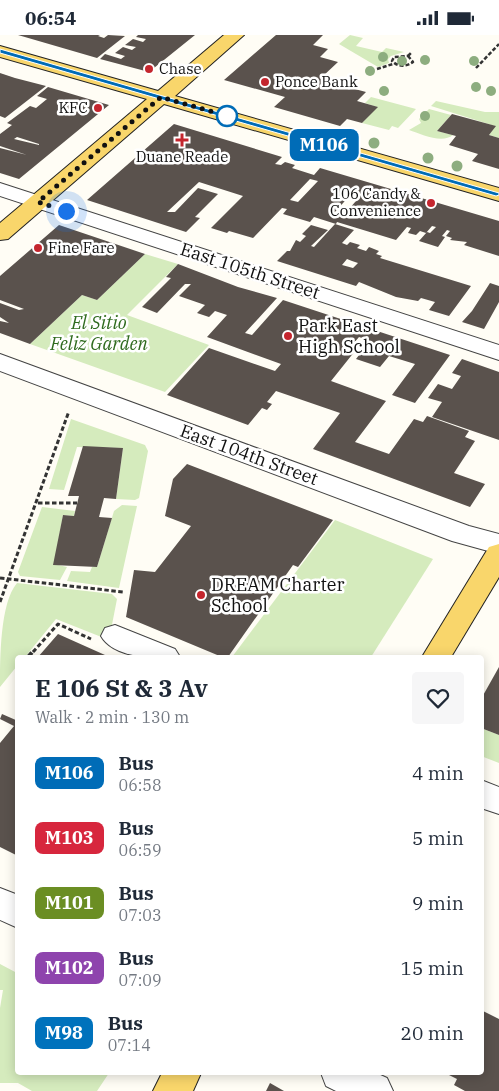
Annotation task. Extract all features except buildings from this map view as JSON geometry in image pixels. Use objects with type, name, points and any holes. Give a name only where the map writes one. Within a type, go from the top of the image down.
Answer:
[{"type":"main road","points":[[0,234],[234,35]]},
{"type":"main road","points":[[0,51],[499,195]]},
{"type":"main road","points":[[437,655],[499,554]]},
{"type":"main road","points":[[172,1091],[182,1075]]},
{"type":"street","name":"East 105th Street","points":[[0,189],[499,353]]},
{"type":"street","name":"East 104th Street","points":[[0,362],[462,534],[499,544]]},
{"type":"street","points":[[115,636],[160,655]]},
{"type":"street","points":[[484,794],[499,801]]},
{"type":"street","points":[[0,903],[15,911]]},
{"type":"street","points":[[343,1075],[374,1091]]},
{"type":"path","points":[[476,69],[499,44]]},
{"type":"path","points":[[408,56],[412,52]]},
{"type":"path","points":[[377,69],[393,64],[406,66],[414,60],[408,56],[394,57],[392,59],[393,64]]},
{"type":"path","points":[[0,602],[38,503],[69,411]]},
{"type":"path","points":[[38,503],[77,503]]},
{"type":"path","points":[[0,578],[123,592]]},
{"type":"path","points":[[30,655],[58,624],[108,647],[115,636]]},
{"type":"green space","points":[[350,35],[363,38],[356,46],[382,52],[386,48],[404,52],[391,56],[388,59],[389,63],[378,67],[339,44]]},
{"type":"green space","points":[[371,97],[416,109],[398,128],[392,126],[389,130],[362,123],[377,107],[365,103]]},
{"type":"green space","points":[[436,101],[485,112],[499,112],[499,138],[489,135],[495,126],[431,106]]},
{"type":"green space","points":[[429,109],[451,115],[437,131],[453,135],[443,139],[425,136],[409,130],[421,123],[419,119]]},
{"type":"green space","name":"El Sitio Feliz Garden","points":[[145,254],[178,264],[127,315],[209,345],[165,392],[30,344],[82,295],[97,300]]},
{"type":"green space","points":[[71,419],[145,445],[148,451],[139,498],[135,500],[116,499],[123,448],[77,447],[64,490],[49,489]]},
{"type":"green space","points":[[122,505],[137,506],[119,588],[67,581],[71,571],[90,572],[92,567],[97,567],[114,511]]},
{"type":"green space","points":[[42,507],[75,511],[74,516],[63,515],[54,564],[67,567],[60,580],[20,576],[18,572]]},
{"type":"green space","points":[[335,520],[433,559],[372,655],[234,655]]},
{"type":"green space","points":[[17,583],[112,594],[117,599],[109,640],[56,619],[27,655],[15,655],[15,668],[0,687],[2,632],[11,592]]},
{"type":"green space","points":[[484,729],[499,735],[499,763],[484,757]]},
{"type":"green space","points":[[0,964],[15,972],[15,1075],[108,1075],[97,1091],[32,1091],[18,1083],[0,1083],[0,1008],[3,990],[0,990]]},
{"type":"bus line","name":"M106","points":[[0,51],[499,195]]},
{"type":"place","name":"Chase","points":[[149,69]]},
{"type":"place","name":"Ponce Bank","points":[[265,82]]},
{"type":"place","name":"KFC","points":[[98,108]]},
{"type":"place","name":"Duane Reade","points":[[182,140]]},
{"type":"place","name":"106 Candy & Convenience","points":[[431,203]]},
{"type":"place","name":"Fine Fare","points":[[38,248]]},
{"type":"place","name":"Park East High School","points":[[288,336]]},
{"type":"place","name":"DREAM Charter School","points":[[201,595]]},
{"type":"route","points":[[66,211],[38,202],[161,97],[227,116]]}]
